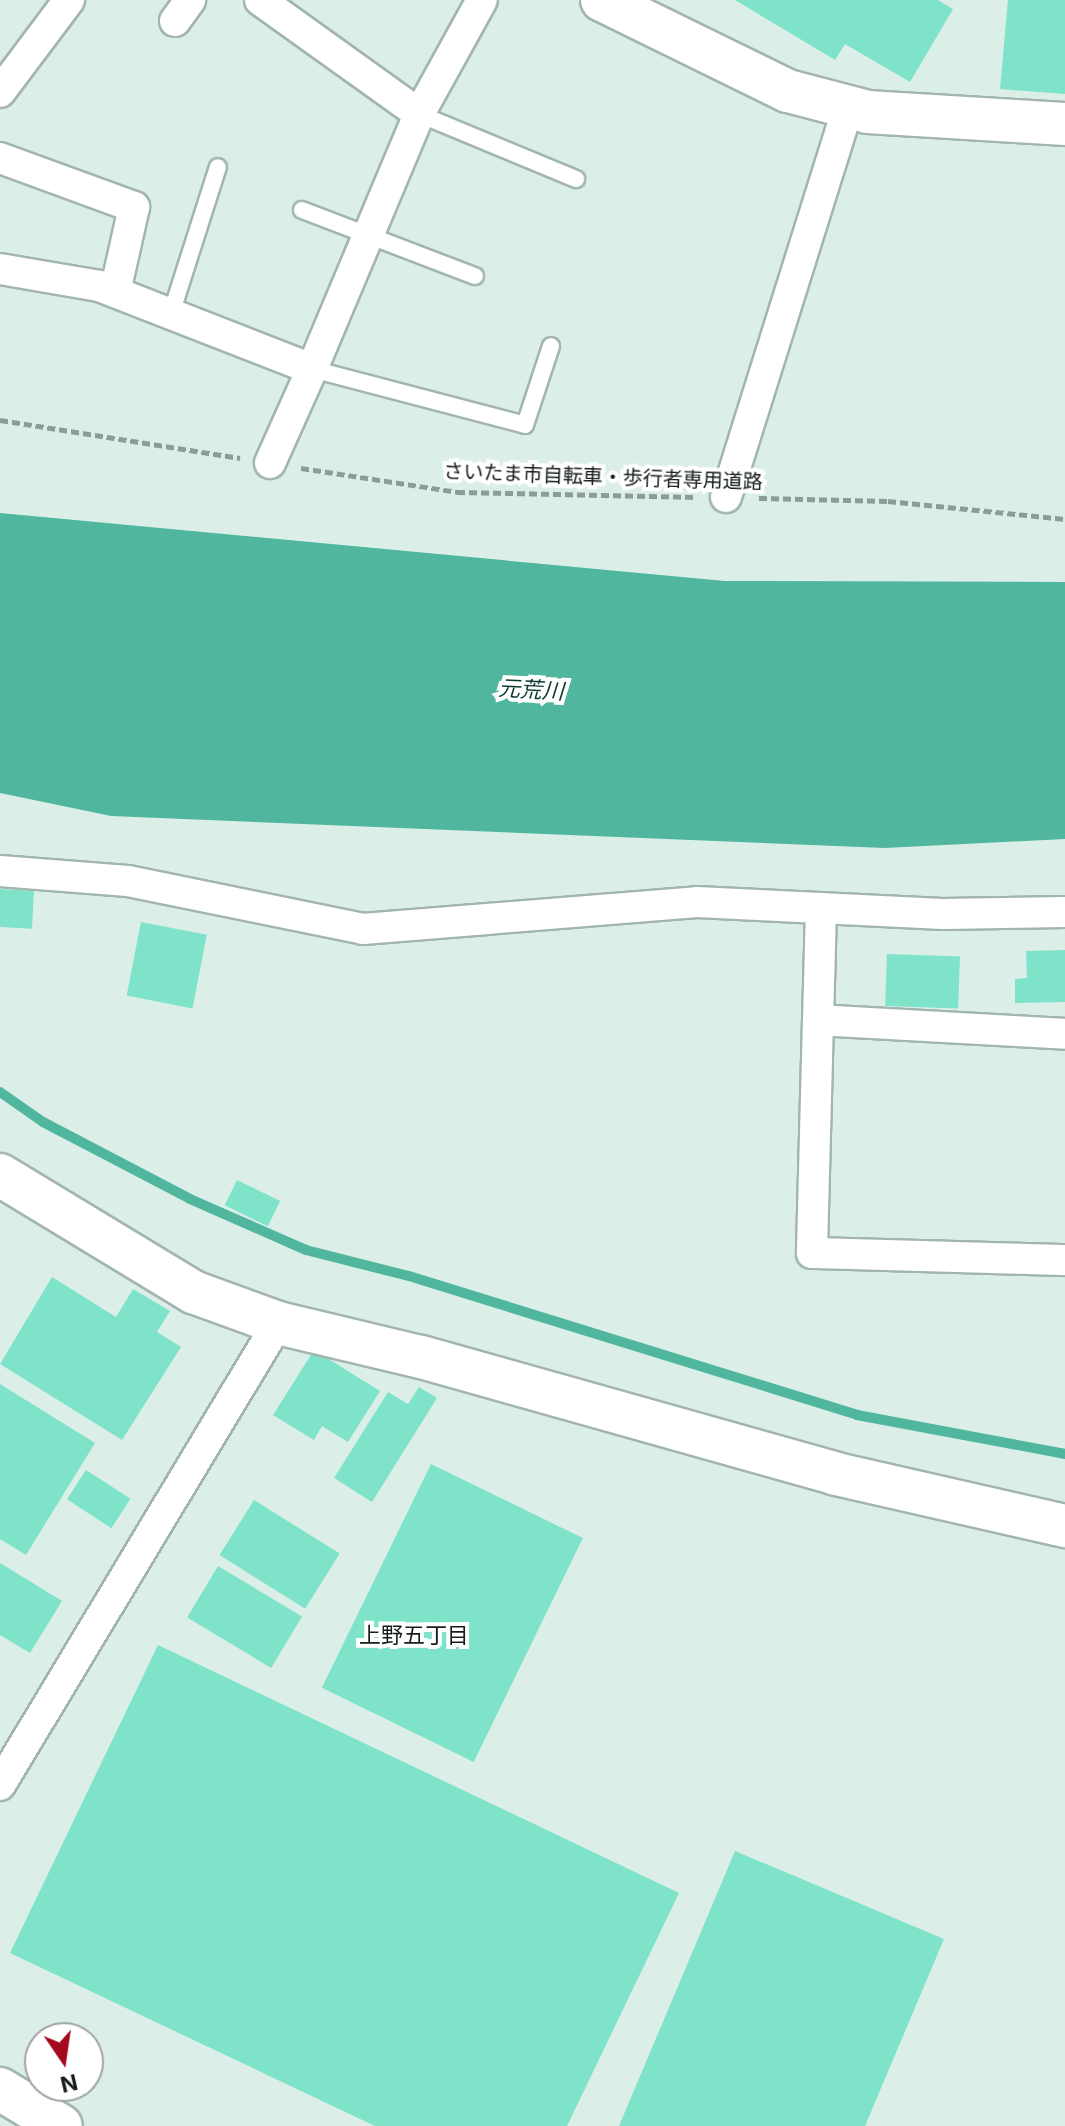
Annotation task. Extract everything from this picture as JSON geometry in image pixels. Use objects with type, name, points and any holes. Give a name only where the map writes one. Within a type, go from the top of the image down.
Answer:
[{"type":"street","points":[[0,92],[69,0]]},
{"type":"street","points":[[260,0],[419,114]]},
{"type":"street","points":[[270,463],[419,114],[482,0]]},
{"type":"street","points":[[624,6],[788,91],[848,107],[1065,124]]},
{"type":"street","points":[[726,497],[848,107]]},
{"type":"street","points":[[0,158],[134,207],[115,292]]},
{"type":"street","points":[[0,269],[115,292],[312,369]]},
{"type":"street","points":[[0,871],[128,881],[363,929],[697,902],[821,908],[1065,912]]},
{"type":"street","points":[[821,908],[812,1253],[1065,1260]]},
{"type":"street","points":[[818,1020],[1065,1034]]},
{"type":"street","points":[[0,1175],[193,1292],[278,1323],[421,1357],[836,1474],[1065,1526]]},
{"type":"street","points":[[0,1785],[278,1323]]},
{"type":"street","points":[[0,2089],[61,2126]]},
{"type":"lane","points":[[419,114],[576,179]]},
{"type":"lane","points":[[171,314],[218,167]]},
{"type":"lane","points":[[302,210],[475,276]]},
{"type":"lane","points":[[312,369],[525,425],[551,346]]},
{"type":"path","name":"さいたま市自転車・歩行者専用道路","points":[[0,420],[457,492],[888,501],[1065,519]]},
{"type":"water","name":"元荒川","points":[[0,513],[725,581],[1065,582],[1065,839],[885,848],[111,816],[0,793]]},
{"type":"building","points":[[735,0],[938,0],[953,9],[910,82],[845,44],[835,60]]},
{"type":"building","points":[[1008,0],[1065,0],[1065,94],[1000,89]]},
{"type":"building","points":[[0,889],[34,891],[32,929],[0,927]]},
{"type":"building","points":[[141,922],[207,935],[192,1008],[127,996]]},
{"type":"building","points":[[1065,950],[1065,1002],[1015,1003],[1015,979],[1027,978],[1026,951]]},
{"type":"building","points":[[887,954],[960,957],[958,1009],[885,1006]]},
{"type":"building","points":[[237,1180],[280,1201],[268,1226],[225,1205]]},
{"type":"building","points":[[52,1277],[116,1317],[133,1289],[170,1311],[157,1332],[181,1347],[122,1440],[0,1364]]},
{"type":"building","points":[[314,1350],[380,1391],[348,1442],[322,1426],[314,1440],[273,1415]]},
{"type":"building","points":[[0,1384],[95,1443],[26,1555],[0,1539]]},
{"type":"building","points":[[419,1387],[437,1398],[372,1502],[334,1478],[388,1392],[408,1404]]},
{"type":"building","points":[[431,1464],[583,1538],[474,1762],[322,1688]]},
{"type":"building","points":[[86,1470],[130,1499],[111,1528],[67,1499]]},
{"type":"building","points":[[254,1500],[340,1554],[305,1609],[220,1555]]},
{"type":"building","points":[[0,1563],[62,1601],[30,1653],[0,1635]]},
{"type":"building","points":[[218,1566],[302,1616],[271,1668],[187,1617]]},
{"type":"building","points":[[158,1645],[679,1893],[567,2126],[375,2126],[10,1953]]},
{"type":"building","points":[[735,1851],[944,1939],[865,2126],[619,2126]]},
{"type":"waterway","points":[[0,1092],[43,1122],[190,1199],[306,1250],[409,1276],[857,1415],[1065,1454]]},
{"type":"district","name":"上野五丁目","points":[[414,1636]]}]
